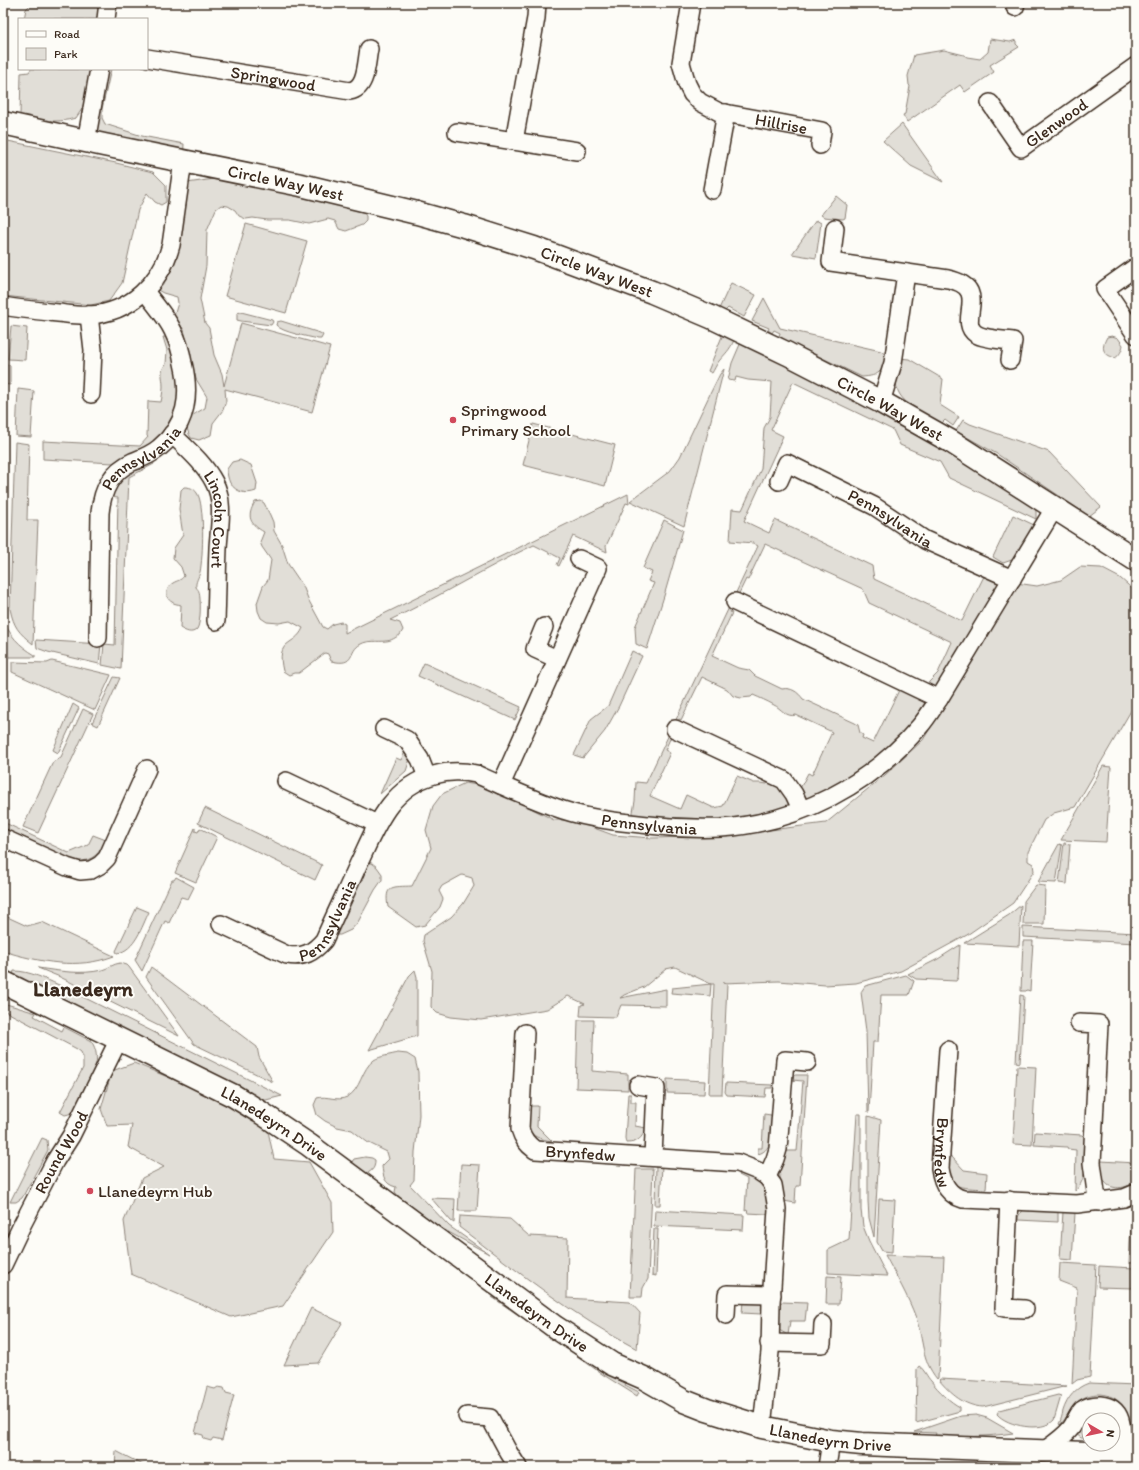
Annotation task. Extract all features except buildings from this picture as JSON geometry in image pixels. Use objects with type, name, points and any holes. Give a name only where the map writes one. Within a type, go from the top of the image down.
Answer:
[{"type":"street","points":[[106,18],[108,3]]},
{"type":"street","points":[[514,142],[536,18],[537,3]]},
{"type":"street","name":"Hillrise","points":[[691,3],[681,63],[687,84],[692,94],[709,108],[726,114],[822,131],[820,145]]},
{"type":"street","name":"Springwood","points":[[148,58],[350,91],[356,90],[361,84],[369,49]]},
{"type":"street","name":"Glenwood","points":[[990,104],[1021,148],[1136,66]]},
{"type":"street","points":[[86,142],[99,70]]},
{"type":"street","points":[[712,190],[726,114]]},
{"type":"street","name":"Circle Way West","points":[[3,123],[86,142],[360,198],[464,226],[534,248],[652,292],[711,317],[788,354],[881,402],[950,441],[1136,560]]},
{"type":"street","points":[[457,132],[577,151]]},
{"type":"street","points":[[3,306],[89,315],[114,310],[128,305],[144,291],[161,270],[168,257],[171,245],[182,161]]},
{"type":"street","points":[[835,228],[830,262],[948,279],[963,284],[971,295],[972,304],[970,324],[972,330],[976,334],[984,337],[1013,341],[1010,360]]},
{"type":"street","points":[[1136,267],[1105,289],[1136,335]]},
{"type":"street","points":[[881,402],[893,364],[906,273]]},
{"type":"street","name":"Pennsylvania","points":[[98,638],[100,513],[102,496],[109,482],[119,470],[159,449],[180,422],[185,409],[187,385],[186,373],[180,350],[168,322],[144,291]]},
{"type":"street","points":[[89,315],[93,350],[91,394]]},
{"type":"street","name":"Lincoln Court","points":[[172,434],[210,475],[215,482],[219,495],[220,516],[216,621]]},
{"type":"street","name":"Pennsylvania","points":[[779,481],[787,464],[874,506],[925,540],[1012,579]]},
{"type":"street","name":"Pennsylvania","points":[[221,924],[287,955],[307,955],[317,949],[324,940],[377,824],[390,803],[403,790],[427,777],[452,772],[468,772],[564,810],[623,823],[694,829],[722,828],[766,821],[818,803],[842,792],[886,761],[921,726],[939,699],[1055,507]]},
{"type":"street","points":[[501,785],[598,568],[579,559]]},
{"type":"street","points":[[735,602],[939,699]]},
{"type":"street","points":[[544,627],[535,649],[557,660]]},
{"type":"street","points":[[384,728],[407,740],[420,759],[427,777]]},
{"type":"street","points":[[674,729],[784,780],[802,809]]},
{"type":"street","points":[[3,838],[68,868],[80,871],[91,870],[100,865],[107,858],[147,769]]},
{"type":"street","points":[[286,781],[377,824]]},
{"type":"street","name":"Llanedeyrn Drive","points":[[3,982],[234,1096],[309,1145],[555,1327],[612,1364],[644,1378],[684,1401],[707,1410],[762,1427],[831,1441],[862,1444],[1129,1455]]},
{"type":"street","points":[[1079,1023],[1099,1024],[1092,1163],[1099,1202]]},
{"type":"street","name":"Brynfedw","points":[[525,1034],[520,1129],[522,1138],[535,1150],[738,1163],[758,1171],[767,1177]]},
{"type":"street","name":"Round Wood","points":[[3,1265],[23,1222],[55,1161],[72,1134],[119,1039]]},
{"type":"street","name":"Brynfedw","points":[[948,1050],[941,1177],[948,1190],[957,1197],[964,1199],[1077,1204],[1124,1198],[1136,1193]]},
{"type":"street","points":[[762,1427],[770,1352],[769,1343],[777,1209],[773,1185],[767,1177],[774,1163],[778,1148],[785,1060],[807,1062]]},
{"type":"street","points":[[638,1086],[656,1088],[653,1157]]},
{"type":"street","points":[[1009,1200],[1004,1308],[1025,1309]]},
{"type":"street","points":[[726,1315],[727,1294],[772,1295]]},
{"type":"street","points":[[769,1343],[822,1344],[823,1324]]},
{"type":"street","points":[[1042,1452],[1068,1432],[1083,1410],[1088,1406],[1104,1405],[1117,1413],[1121,1420],[1122,1431],[1129,1455]]},
{"type":"street","points":[[467,1416],[490,1418],[508,1453],[518,1467]]},
{"type":"street","points":[[828,1467],[831,1441]]},
{"type":"green space","points":[[32,3],[99,3],[99,18],[24,18],[26,9]]},
{"type":"green space","points":[[990,39],[1010,42],[1016,40],[1016,44],[1019,47],[990,65],[994,72],[965,92],[960,85],[907,122],[903,115],[905,114],[910,86],[908,76],[914,55],[944,50],[967,57],[980,59],[988,52]]},
{"type":"green space","points":[[30,70],[93,70],[93,75],[82,109],[76,118],[54,121],[20,116],[21,73],[29,72]]},
{"type":"green space","points":[[99,70],[111,70],[102,109],[102,118],[105,124],[142,136],[184,144],[183,161],[86,142]]},
{"type":"green space","points":[[902,124],[943,182],[911,166],[883,141]]},
{"type":"green space","points":[[3,140],[153,172],[166,185],[166,202],[161,205],[155,202],[147,193],[138,210],[122,283],[109,301],[91,305],[3,296]]},
{"type":"green space","points":[[221,178],[359,206],[366,216],[366,221],[362,225],[346,231],[339,229],[335,221],[328,219],[309,224],[290,220],[246,219],[239,216],[235,210],[228,206],[221,205],[216,209],[207,230],[206,266],[200,299],[205,323],[209,328],[214,355],[222,374],[224,386],[241,323],[330,347],[312,412],[225,389],[226,401],[223,410],[213,423],[211,435],[199,440],[191,438],[188,432],[187,423],[192,416],[205,408],[207,397],[196,379],[184,330],[174,316],[178,303],[177,297],[163,293],[154,288],[172,252],[180,246],[181,239],[176,230],[187,183]]},
{"type":"green space","points":[[836,196],[847,205],[845,218],[824,217],[821,215]]},
{"type":"green space","points":[[816,220],[821,223],[816,258],[792,254]]},
{"type":"green space","points":[[246,224],[307,241],[286,313],[225,296]]},
{"type":"green space","points":[[731,283],[756,295],[744,317],[728,308],[725,311],[719,309]]},
{"type":"green space","points":[[764,298],[780,328],[881,351],[887,356],[883,366],[876,374],[862,377],[787,341],[779,336],[780,333],[774,330],[772,333],[768,330],[769,328],[752,321]]},
{"type":"green space","points":[[241,312],[272,320],[273,322],[271,325],[237,320],[237,313]]},
{"type":"green space","points":[[281,321],[323,335],[321,339],[318,339],[289,332],[279,328],[276,325],[277,322]]},
{"type":"green space","points":[[11,326],[27,328],[25,360],[8,359]]},
{"type":"green space","points":[[723,334],[734,340],[712,373],[708,371]]},
{"type":"green space","points":[[1112,336],[1118,338],[1123,345],[1115,358],[1107,355],[1103,347],[1107,337]]},
{"type":"green space","points":[[163,337],[177,338],[180,422],[130,464],[43,459],[43,441],[140,446],[148,437],[148,401],[161,402],[163,388],[162,372],[166,364],[167,350]]},
{"type":"green space","points":[[741,342],[936,441],[1034,502],[1036,519],[949,478],[940,462],[900,445],[893,430],[793,382],[771,430],[783,436],[744,521],[769,533],[775,520],[872,566],[874,579],[962,621],[988,568],[1012,579],[939,699],[886,761],[766,821],[631,823],[635,801],[636,782],[646,783],[758,546],[753,543],[730,541],[732,509],[742,510],[761,469],[764,428],[770,417],[772,382],[748,380],[736,377],[735,381],[728,380],[732,363]],"holes":[[[765,544],[863,589],[869,603],[952,642],[938,673],[929,682],[924,692],[903,682],[873,743],[862,738],[863,735],[860,733],[858,725],[855,723],[803,699],[794,691],[782,689],[755,676],[749,670],[738,668],[712,656],[732,613],[730,612],[746,579],[748,580]],[[702,677],[727,689],[733,696],[741,698],[751,697],[753,695],[777,706],[786,714],[792,716],[796,715],[832,732],[812,775],[808,773],[796,796],[773,774],[767,784],[754,783],[737,776],[723,806],[714,808],[686,795],[680,809],[650,796],[670,753],[665,750],[679,719],[681,720]]]},
{"type":"green space","points":[[899,358],[909,359],[943,379],[940,405],[959,417],[953,426],[945,420],[942,423],[913,408],[902,397],[898,391],[896,383]]},
{"type":"green space","points":[[3,364],[10,365],[10,385],[3,384]]},
{"type":"green space","points":[[724,369],[684,526],[630,501],[670,471],[680,457],[720,374]]},
{"type":"green space","points":[[18,389],[34,391],[31,437],[16,436]]},
{"type":"green space","points":[[963,420],[970,424],[1049,452],[1101,507],[1089,516],[997,454],[956,431]]},
{"type":"green space","points":[[533,424],[615,445],[605,486],[523,465]]},
{"type":"green space","points":[[15,442],[29,444],[27,520],[38,520],[33,644],[17,629],[10,609]]},
{"type":"green space","points":[[152,458],[154,464],[129,477],[121,669],[102,665],[104,644],[115,645],[118,498],[110,497],[112,484]]},
{"type":"green space","points":[[240,460],[251,465],[257,483],[256,491],[245,493],[238,491],[230,483],[227,469],[232,462]]},
{"type":"green space","points":[[184,487],[191,488],[197,493],[200,499],[202,519],[201,565],[196,585],[200,595],[200,617],[197,629],[193,632],[180,628],[181,605],[173,603],[169,600],[167,595],[167,590],[169,587],[184,576],[181,567],[173,558],[174,548],[183,535],[179,509],[181,490]]},
{"type":"green space","points":[[628,494],[629,504],[626,503],[606,546],[607,552],[573,536],[559,566],[557,565],[560,558],[534,545],[390,620],[400,623],[403,630],[400,635],[388,641],[361,644],[354,650],[345,662],[331,661],[328,654],[325,653],[299,673],[289,675],[283,671],[281,660],[282,653],[287,644],[300,634],[303,628],[290,621],[279,623],[267,622],[261,618],[258,611],[257,603],[263,586],[268,580],[271,560],[260,542],[264,532],[255,526],[251,520],[250,516],[252,507],[255,502],[261,501],[264,503],[273,522],[274,531],[282,545],[288,564],[303,586],[323,627],[327,629],[333,624],[341,622],[345,624],[345,633]]},
{"type":"green space","points":[[1013,515],[1034,525],[1016,556],[1012,560],[1003,563],[993,557]]},
{"type":"green space","points":[[664,520],[683,530],[647,649],[636,644],[635,627],[654,583],[648,581],[652,572],[643,568]]},
{"type":"green space","points":[[1080,567],[1101,568],[1120,578],[1136,592],[1136,702],[1075,807],[1054,813],[1044,820],[1028,852],[1028,861],[1033,864],[1034,871],[1013,903],[967,935],[901,971],[856,983],[825,985],[779,981],[723,983],[727,984],[722,1094],[709,1094],[714,984],[675,967],[666,969],[644,987],[620,998],[666,989],[666,1006],[621,1005],[616,1017],[580,1016],[581,1005],[585,1004],[568,996],[547,1009],[481,1020],[451,1017],[437,1013],[431,1007],[432,971],[423,941],[424,935],[451,917],[463,904],[474,886],[472,878],[462,875],[442,886],[439,891],[443,899],[440,907],[425,925],[416,927],[388,907],[387,894],[391,888],[412,886],[431,848],[426,830],[433,806],[442,794],[465,783],[489,787],[554,820],[572,820],[613,835],[652,838],[723,836],[826,823],[885,775],[923,740],[1016,583],[1037,586],[1061,580]]},
{"type":"green space","points":[[3,617],[11,635],[24,648],[35,655],[35,657],[7,657],[7,662],[3,662]]},
{"type":"green space","points":[[36,640],[101,644],[99,664],[37,648]]},
{"type":"green space","points":[[632,651],[642,656],[619,706],[605,731],[583,758],[574,755],[591,719],[608,706]]},
{"type":"green space","points":[[52,661],[111,675],[95,710],[12,672],[12,662],[47,663]]},
{"type":"green space","points":[[424,663],[521,707],[515,720],[418,676]]},
{"type":"green space","points":[[114,677],[120,678],[98,726],[92,723]]},
{"type":"green space","points":[[73,704],[79,708],[58,753],[53,750]]},
{"type":"green space","points":[[83,709],[93,714],[38,833],[23,827],[53,762],[61,757]]},
{"type":"green space","points":[[406,750],[410,759],[406,771],[380,794],[396,758],[401,760]]},
{"type":"green space","points":[[1103,766],[1111,767],[1106,842],[1061,840]]},
{"type":"green space","points":[[205,808],[322,865],[315,880],[198,823]]},
{"type":"green space","points":[[3,822],[69,853],[88,845],[93,835],[106,840],[95,856],[88,860],[77,862],[3,828]]},
{"type":"green space","points":[[195,828],[195,831],[198,832],[200,828],[217,837],[196,882],[175,873]]},
{"type":"green space","points":[[1064,843],[1070,844],[1067,884],[1059,883]]},
{"type":"green space","points":[[1059,844],[1062,845],[1056,883],[1038,882]]},
{"type":"green space","points":[[365,863],[372,863],[377,867],[382,874],[382,880],[358,922],[351,930],[340,935],[335,935]]},
{"type":"green space","points":[[176,877],[194,887],[188,899],[181,897],[169,923],[165,921],[142,971],[135,960],[172,880]]},
{"type":"green space","points":[[1036,885],[1045,886],[1044,924],[1023,924],[1024,901]]},
{"type":"green space","points":[[1021,905],[1019,946],[964,943],[1009,915]]},
{"type":"green space","points":[[137,907],[149,912],[141,931],[129,948],[117,953],[116,951]]},
{"type":"green space","points":[[3,915],[27,926],[42,922],[114,956],[86,963],[58,963],[3,951]]},
{"type":"green space","points":[[1023,927],[1136,933],[1136,943],[1023,937]]},
{"type":"green space","points":[[1023,941],[1033,941],[1030,991],[1021,991]]},
{"type":"green space","points":[[960,945],[958,978],[956,981],[916,979],[908,974],[938,959]]},
{"type":"green space","points":[[120,963],[129,967],[179,1036],[60,977],[38,968],[70,972],[86,972],[102,970]]},
{"type":"green space","points":[[151,967],[257,1047],[259,1057],[273,1082],[194,1044],[146,977]]},
{"type":"green space","points":[[415,970],[417,977],[417,1036],[369,1050],[409,976]]},
{"type":"green space","points":[[14,971],[32,974],[59,985],[282,1096],[262,1101],[60,999],[61,996],[59,995],[57,997],[23,981],[24,979],[22,978],[20,980],[12,976]]},
{"type":"green space","points":[[906,975],[914,981],[909,995],[881,995],[878,1042],[873,1042],[868,1112],[866,1031],[861,992],[865,986]]},
{"type":"green space","points":[[711,984],[710,996],[671,993],[672,988]]},
{"type":"green space","points":[[1020,995],[1024,996],[1020,1063],[1016,1062]]},
{"type":"green space","points":[[3,1003],[36,1013],[34,1016],[62,1031],[64,1027],[91,1041],[95,1047],[96,1061],[91,1083],[81,1103],[74,1112],[65,1115],[60,1112],[83,1068],[83,1057],[81,1052],[3,1010]]},
{"type":"green space","points":[[578,1020],[594,1020],[592,1071],[628,1074],[628,1090],[576,1088]]},
{"type":"green space","points":[[398,1053],[407,1054],[415,1059],[418,1072],[419,1115],[414,1180],[410,1185],[449,1226],[489,1254],[441,1228],[400,1198],[395,1192],[396,1187],[389,1184],[384,1176],[382,1166],[389,1159],[387,1152],[367,1142],[352,1130],[337,1127],[317,1115],[314,1105],[317,1098],[324,1097],[340,1099],[347,1097],[355,1090],[366,1069],[374,1060]]},
{"type":"green space","points":[[134,1063],[247,1110],[268,1131],[274,1159],[309,1162],[332,1203],[333,1232],[283,1306],[231,1317],[131,1274],[124,1221],[142,1178],[164,1167],[128,1147],[132,1125],[107,1126],[101,1109],[112,1071]]},
{"type":"green space","points":[[1017,1066],[1036,1067],[1032,1145],[1013,1144]]},
{"type":"green space","points":[[794,1075],[807,1075],[800,1186],[796,1186],[795,1203],[784,1201],[779,1171],[785,1151],[797,1151],[803,1081],[792,1080]]},
{"type":"green space","points":[[667,1079],[705,1081],[704,1094],[667,1093]]},
{"type":"green space","points":[[726,1083],[772,1085],[772,1088],[766,1088],[765,1097],[727,1095],[725,1092]]},
{"type":"green space","points":[[628,1094],[631,1094],[631,1102],[636,1102],[635,1126],[646,1128],[643,1135],[637,1141],[626,1143],[625,1138]]},
{"type":"green space","points":[[529,1106],[538,1106],[537,1126],[552,1141],[537,1137],[530,1131],[528,1121]]},
{"type":"green space","points":[[764,1114],[771,1115],[772,1117],[771,1139],[767,1148],[758,1154],[758,1148],[762,1148]]},
{"type":"green space","points":[[857,1114],[861,1114],[861,1210],[863,1226],[887,1276],[828,1273],[828,1250],[849,1240]]},
{"type":"green space","points":[[868,1116],[881,1120],[874,1237],[869,1218],[868,1201]]},
{"type":"green space","points":[[1035,1132],[1082,1135],[1085,1138],[1086,1159],[1084,1173],[1079,1186],[1075,1191],[1076,1150],[1068,1149],[1067,1147],[1034,1145]]},
{"type":"green space","points":[[42,1138],[47,1140],[48,1150],[22,1198],[16,1202],[10,1202]]},
{"type":"green space","points":[[365,1157],[375,1160],[375,1165],[366,1174],[351,1163],[354,1159]]},
{"type":"green space","points":[[948,1157],[952,1157],[964,1170],[987,1173],[986,1189],[962,1187],[952,1182],[949,1176]]},
{"type":"green space","points":[[1100,1160],[1136,1163],[1136,1180],[1124,1187],[1119,1188],[1110,1186],[1102,1177]]},
{"type":"green space","points":[[461,1164],[480,1165],[477,1211],[458,1211]]},
{"type":"green space","points":[[656,1165],[662,1165],[660,1205],[655,1205]]},
{"type":"green space","points":[[636,1169],[653,1169],[648,1279],[643,1288],[642,1297],[630,1297]]},
{"type":"green space","points":[[742,1170],[756,1178],[764,1186],[767,1196],[768,1213],[748,1213],[747,1210],[745,1211],[747,1179],[739,1175]]},
{"type":"green space","points":[[431,1198],[455,1199],[454,1223],[451,1221]]},
{"type":"green space","points":[[879,1199],[895,1200],[892,1252],[882,1251],[877,1242]]},
{"type":"green space","points":[[1136,1201],[1134,1262],[1129,1263],[1132,1202]]},
{"type":"green space","points":[[1032,1206],[1058,1207],[1058,1222],[1018,1220],[1022,1210]]},
{"type":"green space","points":[[655,1210],[744,1215],[743,1230],[654,1226]]},
{"type":"green space","points":[[1063,1212],[1075,1213],[1072,1260],[1060,1259]]},
{"type":"green space","points":[[460,1216],[510,1219],[529,1236],[568,1238],[567,1298],[630,1302],[640,1313],[637,1349],[590,1322],[545,1292],[502,1260],[459,1227]]},
{"type":"green space","points":[[654,1229],[658,1229],[656,1276],[652,1275]]},
{"type":"green space","points":[[885,1255],[944,1257],[937,1379],[925,1357],[919,1326],[913,1310]]},
{"type":"green space","points":[[1060,1263],[1096,1265],[1090,1377],[1077,1380],[1072,1384],[1077,1288],[1059,1281]]},
{"type":"green space","points":[[1099,1266],[1134,1268],[1133,1288],[1098,1287]]},
{"type":"green space","points":[[827,1276],[841,1277],[839,1304],[826,1304]]},
{"type":"green space","points":[[492,1297],[524,1312],[628,1379],[625,1385],[639,1392],[637,1396],[602,1374]]},
{"type":"green space","points":[[743,1301],[761,1301],[763,1312],[761,1314],[742,1313]]},
{"type":"green space","points":[[779,1303],[807,1303],[805,1321],[790,1321],[788,1335],[779,1330],[777,1324]]},
{"type":"green space","points":[[311,1308],[342,1323],[318,1363],[284,1365]]},
{"type":"green space","points":[[919,1366],[941,1392],[960,1407],[960,1411],[916,1423],[917,1369]]},
{"type":"green space","points":[[939,1380],[1067,1386],[983,1407],[964,1402],[953,1394]]},
{"type":"green space","points":[[1089,1383],[1136,1385],[1136,1439],[1129,1438],[1129,1419],[1123,1406],[1118,1400],[1104,1394],[1090,1395],[1083,1398],[1074,1405],[1062,1423],[1060,1425],[1059,1424],[1065,1406],[1070,1397],[1080,1387]]},
{"type":"green space","points":[[207,1387],[215,1389],[218,1387],[224,1388],[226,1393],[234,1395],[222,1440],[213,1438],[211,1441],[204,1439],[203,1435],[195,1433]]},
{"type":"green space","points":[[1058,1395],[1061,1396],[1054,1420],[1049,1424],[1033,1427],[1016,1425],[1008,1422],[997,1414],[999,1410]]},
{"type":"green space","points":[[1096,1408],[1108,1412],[1088,1412]]},
{"type":"green space","points":[[976,1415],[987,1418],[1013,1433],[955,1437],[935,1436],[936,1433],[914,1432],[961,1416]]},
{"type":"green space","points":[[1081,1419],[1081,1438],[1074,1432]]},
{"type":"green space","points":[[116,1451],[147,1467],[115,1467]]},
{"type":"green space","points":[[1080,1458],[1079,1467],[1006,1466]]},
{"type":"place","name":"Springwood Primary School","points":[[453,420]]},
{"type":"place","name":"Llanedeyrn Hub","points":[[90,1191]]},
{"type":"district","name":"Llanedeyrn","points":[[83,988]]}]
